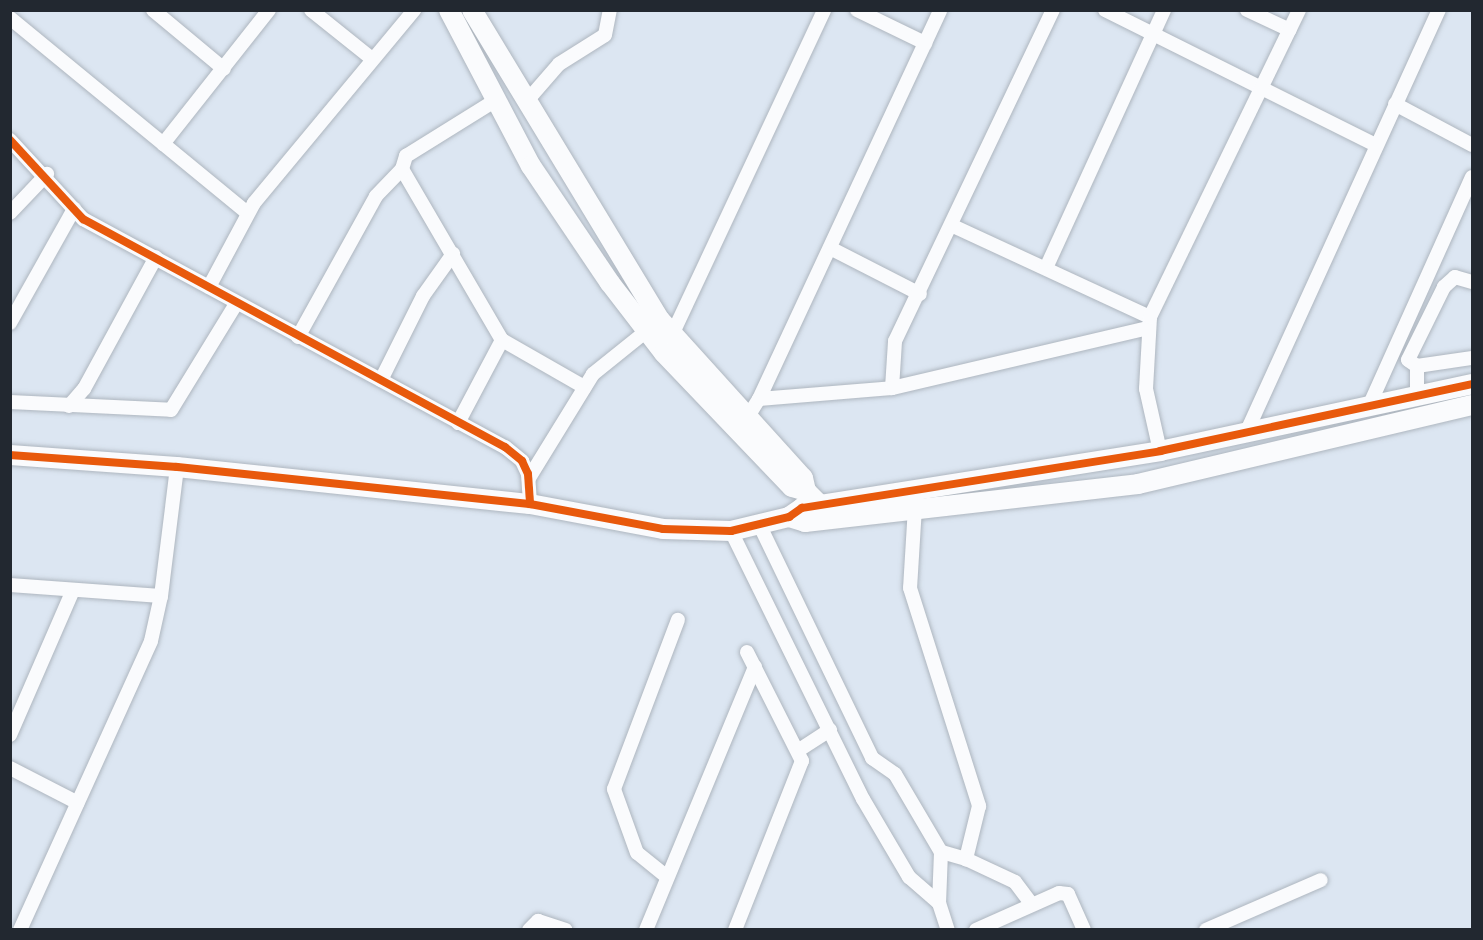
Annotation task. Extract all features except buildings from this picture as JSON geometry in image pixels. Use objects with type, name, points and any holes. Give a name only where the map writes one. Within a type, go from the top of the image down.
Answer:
[{"type":"street","points":[[153,10],[224,69]]},
{"type":"street","points":[[163,144],[269,10]]},
{"type":"street","points":[[311,10],[371,58]]},
{"type":"street","points":[[209,287],[247,213],[371,58],[414,10]]},
{"type":"street","points":[[449,10],[531,166],[660,328],[792,487],[806,491],[826,512],[915,507],[1138,484],[1473,405]]},
{"type":"street","points":[[472,10],[660,328],[803,478],[806,491]]},
{"type":"street","points":[[526,102],[559,64],[605,35],[610,10]]},
{"type":"street","points":[[529,478],[584,387],[660,328],[824,10]]},
{"type":"street","points":[[857,10],[925,43]]},
{"type":"street","points":[[747,418],[759,399],[940,10]]},
{"type":"street","points":[[892,388],[895,341],[953,226],[1053,10]]},
{"type":"street","points":[[1104,10],[1376,146]]},
{"type":"street","points":[[1046,268],[1164,10]]},
{"type":"street","points":[[1246,10],[1290,30]]},
{"type":"street","points":[[1160,451],[1146,389],[1148,322],[1299,10]]},
{"type":"street","points":[[1247,431],[1439,10]]},
{"type":"street","points":[[10,18],[247,213]]},
{"type":"street","points":[[298,337],[376,196],[402,169],[406,156],[424,140],[496,100]]},
{"type":"street","points":[[1395,104],[1473,145]]},
{"type":"street","points":[[10,140],[46,174],[74,209],[236,304],[505,447],[522,461],[529,478],[530,504]]},
{"type":"street","points":[[402,169],[502,340],[584,387]]},
{"type":"street","points":[[10,213],[46,174]]},
{"type":"street","points":[[1369,406],[1473,177]]},
{"type":"street","points":[[10,323],[74,209]]},
{"type":"street","points":[[953,226],[1046,268],[1148,322]]},
{"type":"street","points":[[830,248],[920,294]]},
{"type":"street","points":[[381,380],[423,296],[453,254]]},
{"type":"street","points":[[69,406],[84,389],[156,257]]},
{"type":"street","points":[[1473,282],[1455,277],[1444,287],[1408,360],[1417,366],[1473,357]]},
{"type":"street","points":[[10,402],[171,410],[236,304]]},
{"type":"street","points":[[759,399],[892,388],[1148,322]]},
{"type":"street","points":[[458,423],[502,340]]},
{"type":"street","points":[[10,454],[177,466],[530,504],[663,529],[731,531],[760,526],[789,517],[805,522],[826,512],[1160,451],[1465,385],[1458,361]]},
{"type":"street","points":[[1417,366],[1417,395]]},
{"type":"street","points":[[20,930],[150,641],[161,596],[177,466]]},
{"type":"street","points":[[915,507],[910,588],[978,796],[978,821],[966,859]]},
{"type":"street","points":[[760,526],[872,758],[895,774],[941,852],[939,903],[948,930]]},
{"type":"street","points":[[731,531],[850,770],[909,877],[939,903]]},
{"type":"street","points":[[10,585],[161,596]]},
{"type":"street","points":[[10,735],[73,591]]},
{"type":"street","points":[[667,877],[637,853],[614,789],[678,620]]},
{"type":"street","points":[[735,930],[802,767],[799,750],[747,652]]},
{"type":"street","points":[[646,930],[755,667]]},
{"type":"street","points":[[799,750],[831,730]]},
{"type":"street","points":[[850,770],[872,758]]},
{"type":"street","points":[[10,768],[78,802]]},
{"type":"street","points":[[941,852],[966,859],[1015,882],[1030,902]]},
{"type":"street","points":[[1206,930],[1321,880]]},
{"type":"street","points":[[976,930],[1030,902],[1068,894],[1084,930]]},
{"type":"street","points":[[529,930],[538,921],[566,930]]},
{"type":"cycle path","points":[[10,140],[83,219],[505,447],[522,461],[528,474],[530,504]]},
{"type":"cycle path","points":[[10,455],[177,467],[530,504],[663,529],[731,531],[789,517],[802,508],[1160,451],[1472,384]]}]
